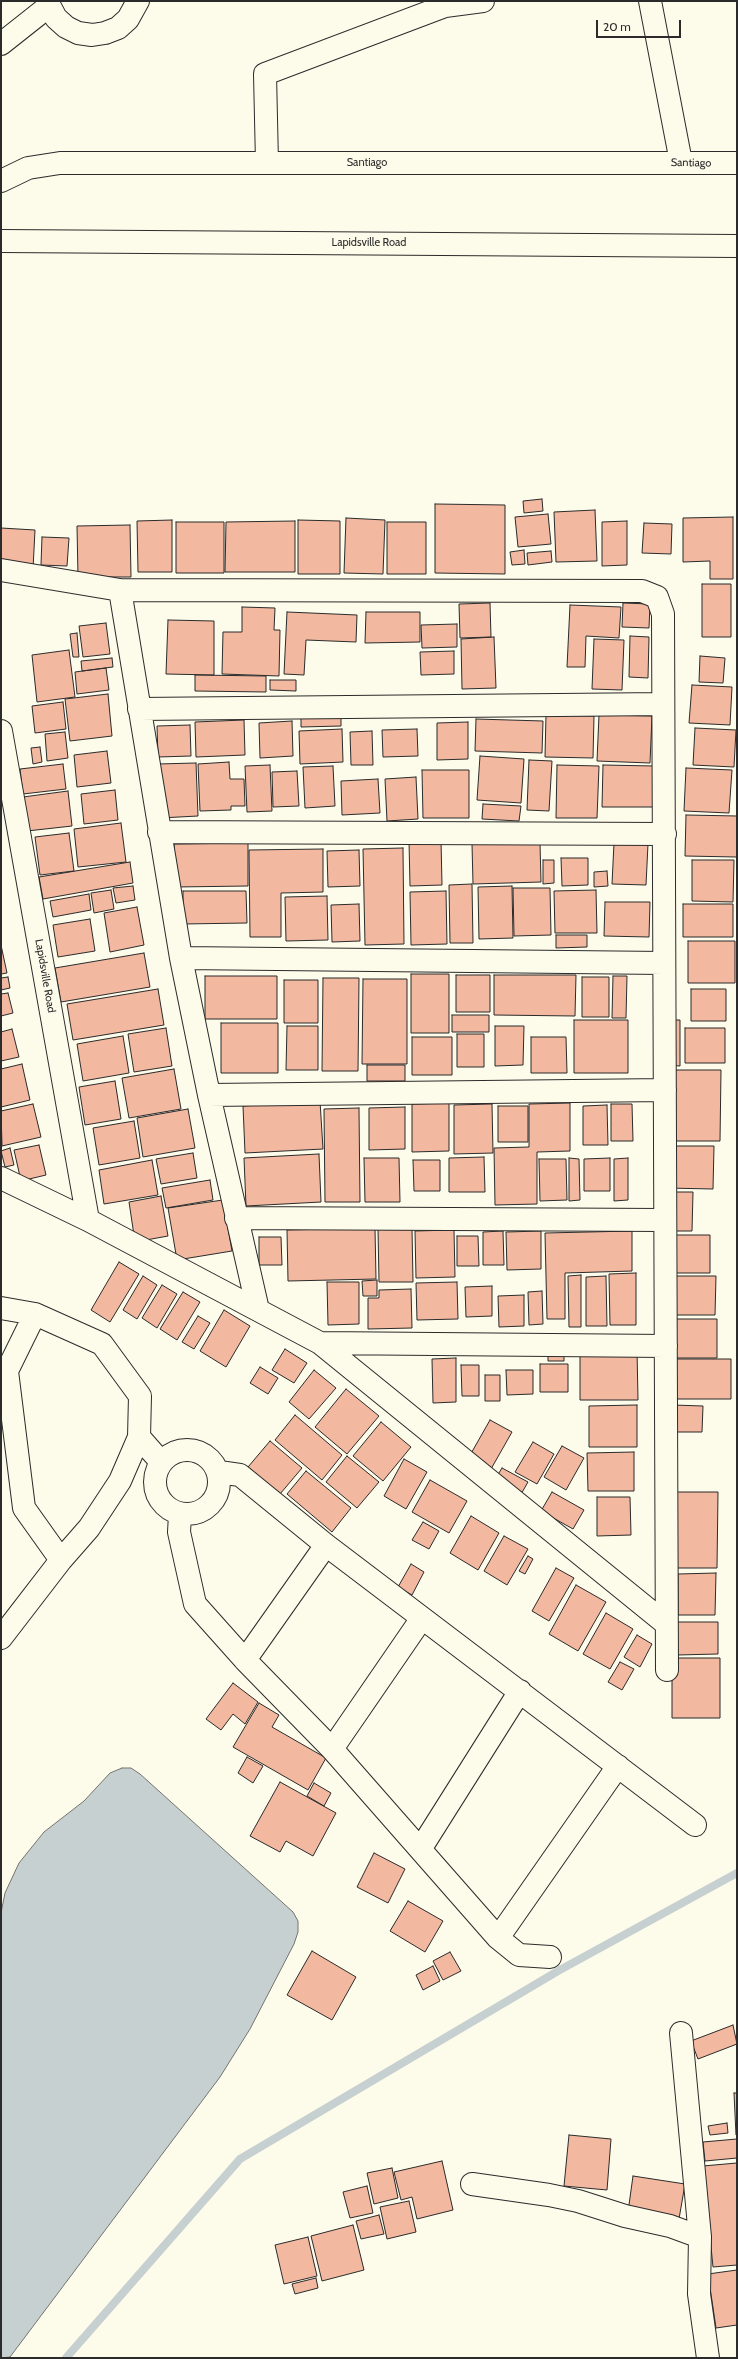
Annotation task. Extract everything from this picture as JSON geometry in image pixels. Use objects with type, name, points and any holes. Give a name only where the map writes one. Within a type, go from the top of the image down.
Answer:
[{"type":"street","points":[[1,44],[48,4],[66,27],[78,33],[92,35],[105,33],[118,28],[128,19],[138,1]]},
{"type":"street","points":[[266,163],[265,74],[445,6],[483,1]]},
{"type":"street","points":[[650,1],[681,162]]},
{"type":"street","name":"Santiago","points":[[1,181],[8,179],[28,168],[60,163],[737,163]]},
{"type":"street","name":"Lapidsville Road","points":[[1,241],[737,246]]},
{"type":"street","points":[[1,570],[120,590],[642,591],[657,597],[663,614],[665,834],[665,1622],[667,1670]]},
{"type":"street","points":[[120,590],[158,832],[181,958],[208,1095],[258,1310]]},
{"type":"street","points":[[139,709],[663,704]]},
{"type":"street","name":"Lapidsville Road","points":[[1,731],[88,1220]]},
{"type":"street","points":[[158,832],[665,834]]},
{"type":"street","points":[[181,958],[664,963]]},
{"type":"street","points":[[208,1095],[665,1090]]},
{"type":"street","points":[[1,1178],[88,1220],[320,1343],[665,1622]]},
{"type":"street","points":[[236,1218],[664,1220]]},
{"type":"street","points":[[1,1308],[35,1314],[102,1344],[140,1396],[139,1436],[120,1481],[89,1528],[61,1560],[1,1638]]},
{"type":"street","points":[[35,1314],[7,1371],[24,1508],[61,1560]]},
{"type":"street","points":[[320,1343],[666,1346]]},
{"type":"street","points":[[139,1436],[162,1462]]},
{"type":"street","points":[[219,1472],[218,1495],[203,1512],[180,1515],[160,1502],[154,1480],[162,1462],[181,1450],[204,1454],[219,1472],[240,1475],[326,1545],[695,1825]]},
{"type":"street","points":[[180,1515],[179,1532],[195,1604],[245,1660],[332,1749],[421,1848],[498,1938],[519,1955],[550,1957]]},
{"type":"street","points":[[245,1660],[326,1545]]},
{"type":"street","points":[[332,1749],[422,1618]]},
{"type":"street","points":[[421,1848],[520,1691]]},
{"type":"street","points":[[498,1938],[618,1766]]},
{"type":"street","points":[[681,2033],[700,2237],[699,2294],[708,2358]]},
{"type":"street","points":[[472,2184],[549,2195],[578,2201],[625,2216],[670,2226],[700,2237]]},
{"type":"shaded area","points":[[122,1768],[131,1768],[140,1774],[293,1912],[298,1921],[298,1932],[294,1944],[250,2029],[220,2077],[10,2357],[1,2358],[1,1913],[5,1893],[19,1863],[44,1832],[84,1801],[110,1773]]},
{"type":"building","points":[[542,499],[543,511],[524,513],[523,501]]},
{"type":"building","points":[[435,504],[505,505],[505,574],[435,573]]},
{"type":"building","points":[[595,510],[597,561],[556,562],[554,512]]},
{"type":"building","points":[[548,514],[551,544],[518,547],[515,517]]},
{"type":"building","points":[[733,517],[733,579],[710,579],[710,561],[683,562],[683,518]]},
{"type":"building","points":[[346,518],[385,520],[383,574],[344,573]]},
{"type":"building","points":[[172,520],[172,572],[138,572],[137,521]]},
{"type":"building","points":[[298,520],[340,521],[340,574],[298,574]]},
{"type":"building","points":[[295,521],[295,572],[225,572],[226,522]]},
{"type":"building","points":[[627,521],[627,565],[602,566],[602,522]]},
{"type":"building","points":[[176,522],[224,522],[224,573],[176,573]]},
{"type":"building","points":[[387,522],[426,522],[426,574],[387,574]]},
{"type":"building","points":[[644,523],[672,524],[671,554],[642,553]]},
{"type":"building","points":[[130,525],[131,577],[78,577],[77,526]]},
{"type":"building","points":[[1,528],[35,530],[33,569],[1,567]]},
{"type":"building","points":[[42,537],[69,538],[67,566],[41,565]]},
{"type":"building","points":[[524,550],[525,564],[512,565],[510,552]]},
{"type":"building","points":[[551,551],[552,562],[528,565],[527,553]]},
{"type":"building","points":[[702,584],[731,584],[731,637],[702,637]]},
{"type":"building","points":[[490,603],[491,637],[460,638],[459,604]]},
{"type":"building","points":[[623,603],[650,604],[649,628],[622,627]]},
{"type":"building","points":[[570,605],[621,607],[619,638],[586,636],[585,667],[567,667]]},
{"type":"building","points":[[242,607],[275,608],[274,630],[280,630],[279,676],[222,674],[223,632],[242,632]]},
{"type":"building","points":[[287,612],[357,615],[356,642],[306,640],[304,675],[284,674]]},
{"type":"building","points":[[366,612],[420,612],[420,642],[365,643]]},
{"type":"building","points":[[168,620],[214,621],[214,675],[166,674]]},
{"type":"building","points":[[106,623],[110,654],[83,657],[79,626]]},
{"type":"building","points":[[457,624],[457,647],[422,648],[421,625]]},
{"type":"building","points":[[77,633],[79,657],[73,657],[70,634]]},
{"type":"building","points":[[630,636],[649,637],[648,678],[629,677]]},
{"type":"building","points":[[494,637],[496,688],[462,689],[461,639]]},
{"type":"building","points":[[594,639],[624,640],[622,690],[592,689]]},
{"type":"building","points":[[69,650],[75,697],[37,702],[32,655]]},
{"type":"building","points":[[454,651],[454,674],[421,675],[420,652]]},
{"type":"building","points":[[700,656],[725,658],[723,683],[699,682]]},
{"type":"building","points":[[112,658],[113,667],[82,671],[81,661]]},
{"type":"building","points":[[106,668],[109,690],[77,694],[75,672]]},
{"type":"building","points":[[195,675],[266,676],[266,692],[195,691]]},
{"type":"building","points":[[270,680],[296,680],[296,691],[270,690]]},
{"type":"building","points":[[692,685],[732,687],[730,725],[689,723]]},
{"type":"building","points":[[108,694],[112,736],[70,741],[65,699]]},
{"type":"building","points":[[63,702],[66,729],[35,733],[32,706]]},
{"type":"building","points":[[546,715],[594,716],[593,758],[545,757]]},
{"type":"building","points":[[599,715],[652,716],[650,763],[597,761]]},
{"type":"building","points":[[341,717],[341,726],[301,727],[301,718]]},
{"type":"building","points":[[476,719],[543,721],[542,753],[475,751]]},
{"type":"building","points":[[244,720],[245,755],[196,757],[195,722]]},
{"type":"building","points":[[292,721],[293,756],[260,758],[259,723]]},
{"type":"building","points":[[468,722],[468,759],[437,760],[437,723]]},
{"type":"building","points":[[190,725],[191,756],[158,757],[157,726]]},
{"type":"building","points":[[695,728],[736,730],[734,767],[693,765]]},
{"type":"building","points":[[342,729],[343,762],[300,764],[299,731]]},
{"type":"building","points":[[417,729],[418,756],[383,757],[382,730]]},
{"type":"building","points":[[372,731],[373,765],[351,765],[350,732]]},
{"type":"building","points":[[65,732],[68,758],[47,761],[45,734]]},
{"type":"building","points":[[40,747],[42,762],[33,764],[31,748]]},
{"type":"building","points":[[107,751],[111,783],[77,787],[74,755]]},
{"type":"building","points":[[480,756],[524,759],[521,803],[477,800]]},
{"type":"building","points":[[529,760],[552,761],[549,811],[527,810]]},
{"type":"building","points":[[229,762],[230,779],[244,779],[245,806],[231,806],[231,810],[200,811],[198,764]]},
{"type":"building","points":[[196,763],[198,816],[160,818],[157,764]]},
{"type":"building","points":[[63,764],[66,789],[23,794],[20,769]]},
{"type":"building","points":[[270,765],[272,811],[247,812],[245,766]]},
{"type":"building","points":[[557,765],[599,766],[597,818],[556,818]]},
{"type":"building","points":[[603,765],[654,766],[653,807],[602,807]]},
{"type":"building","points":[[333,766],[335,806],[305,808],[303,767]]},
{"type":"building","points":[[686,768],[732,770],[729,813],[684,811]]},
{"type":"building","points":[[422,770],[469,770],[469,818],[423,818]]},
{"type":"building","points":[[297,771],[299,806],[273,807],[272,772]]},
{"type":"building","points":[[416,777],[418,819],[387,821],[385,779]]},
{"type":"building","points":[[378,779],[380,813],[342,815],[341,781]]},
{"type":"building","points":[[115,790],[118,820],[84,824],[81,794]]},
{"type":"building","points":[[68,791],[72,826],[27,831],[23,797]]},
{"type":"building","points":[[483,804],[521,806],[519,821],[482,819]]},
{"type":"building","points":[[686,815],[737,816],[737,857],[685,856]]},
{"type":"building","points":[[121,823],[126,862],[78,867],[74,829]]},
{"type":"building","points":[[69,833],[74,871],[40,875],[35,837]]},
{"type":"building","points":[[441,840],[442,885],[410,886],[409,841]]},
{"type":"building","points":[[248,843],[248,886],[175,887],[174,844]]},
{"type":"building","points":[[540,843],[541,882],[473,884],[472,844]]},
{"type":"building","points":[[614,843],[648,844],[646,885],[612,884]]},
{"type":"building","points":[[403,848],[404,944],[365,945],[363,849]]},
{"type":"building","points":[[323,849],[323,892],[281,893],[281,937],[250,937],[249,850]]},
{"type":"building","points":[[359,850],[360,886],[328,887],[327,851]]},
{"type":"building","points":[[561,858],[588,858],[588,885],[562,886]]},
{"type":"building","points":[[543,860],[554,860],[554,883],[543,884]]},
{"type":"building","points":[[692,860],[734,860],[733,902],[692,901]]},
{"type":"building","points":[[130,862],[133,883],[43,899],[39,877]]},
{"type":"building","points":[[607,871],[608,886],[594,887],[594,872]]},
{"type":"building","points":[[472,884],[473,943],[450,943],[449,885]]},
{"type":"building","points":[[133,886],[135,900],[116,903],[113,888]]},
{"type":"building","points":[[512,886],[513,938],[479,939],[478,887]]},
{"type":"building","points":[[513,888],[550,888],[551,935],[514,936]]},
{"type":"building","points":[[111,890],[114,909],[94,913],[91,893]]},
{"type":"building","points":[[596,890],[597,933],[555,933],[554,891]]},
{"type":"building","points":[[183,891],[246,891],[247,923],[183,924]]},
{"type":"building","points":[[446,891],[447,944],[411,945],[410,892]]},
{"type":"building","points":[[89,894],[91,910],[53,917],[50,901]]},
{"type":"building","points":[[327,896],[328,940],[286,941],[285,897]]},
{"type":"building","points":[[605,902],[650,902],[649,937],[604,936]]},
{"type":"building","points":[[359,904],[360,941],[332,942],[331,905]]},
{"type":"building","points":[[683,904],[733,904],[733,937],[683,937]]},
{"type":"building","points":[[137,907],[144,945],[110,952],[104,913]]},
{"type":"building","points":[[90,919],[95,951],[58,957],[53,925]]},
{"type":"building","points":[[556,935],[587,935],[587,947],[556,948]]},
{"type":"building","points":[[688,941],[735,941],[735,983],[688,983]]},
{"type":"building","points":[[1,945],[7,973],[1,974]]},
{"type":"building","points":[[144,953],[150,987],[61,1002],[55,968]]},
{"type":"building","points":[[411,974],[449,974],[449,1033],[411,1033]]},
{"type":"building","points":[[456,975],[490,975],[490,1012],[456,1012]]},
{"type":"building","points":[[494,975],[576,975],[575,1016],[494,1015]]},
{"type":"building","points":[[205,976],[277,976],[277,1019],[205,1019]]},
{"type":"building","points":[[613,976],[627,976],[626,1018],[612,1018]]},
{"type":"building","points":[[8,977],[10,988],[1,990],[1,978]]},
{"type":"building","points":[[582,977],[609,977],[609,1017],[582,1017]]},
{"type":"building","points":[[323,978],[359,978],[358,1071],[322,1071]]},
{"type":"building","points":[[363,979],[407,979],[407,1064],[362,1064]]},
{"type":"building","points":[[284,980],[318,980],[318,1023],[284,1023]]},
{"type":"building","points":[[158,989],[164,1025],[73,1040],[67,1004]]},
{"type":"building","points":[[691,989],[726,989],[726,1021],[691,1021]]},
{"type":"building","points":[[8,993],[13,1013],[1,1016],[1,994]]},
{"type":"building","points":[[452,1015],[489,1015],[489,1032],[452,1032]]},
{"type":"building","points":[[574,1020],[628,1020],[628,1073],[574,1073]]},
{"type":"building","points":[[666,1020],[680,1020],[680,1066],[666,1065]]},
{"type":"building","points":[[221,1023],[278,1023],[278,1073],[221,1073]]},
{"type":"building","points":[[287,1026],[318,1026],[318,1070],[286,1070]]},
{"type":"building","points":[[495,1026],[524,1026],[523,1065],[495,1066]]},
{"type":"building","points":[[166,1028],[172,1066],[134,1072],[128,1034]]},
{"type":"building","points":[[685,1028],[725,1028],[725,1063],[685,1063]]},
{"type":"building","points":[[12,1029],[19,1057],[1,1061],[1,1032]]},
{"type":"building","points":[[457,1034],[484,1034],[484,1067],[457,1067]]},
{"type":"building","points":[[123,1036],[129,1073],[83,1081],[77,1044]]},
{"type":"building","points":[[412,1037],[452,1037],[452,1075],[412,1075]]},
{"type":"building","points":[[531,1037],[566,1037],[567,1073],[531,1073]]},
{"type":"building","points":[[22,1064],[30,1100],[1,1107],[1,1069]]},
{"type":"building","points":[[367,1065],[405,1065],[405,1081],[367,1081]]},
{"type":"building","points":[[174,1069],[181,1109],[129,1118],[122,1078]]},
{"type":"building","points":[[669,1070],[721,1070],[720,1141],[669,1141]]},
{"type":"building","points":[[115,1081],[121,1119],[85,1125],[79,1087]]},
{"type":"building","points":[[320,1101],[323,1149],[245,1153],[243,1106]]},
{"type":"building","points":[[449,1103],[449,1151],[412,1152],[412,1104]]},
{"type":"building","points":[[570,1103],[570,1151],[537,1152],[537,1204],[495,1205],[494,1148],[529,1147],[529,1104]]},
{"type":"building","points":[[33,1104],[41,1137],[2,1146],[1,1111]]},
{"type":"building","points":[[492,1104],[493,1153],[454,1154],[454,1105]]},
{"type":"building","points":[[611,1104],[632,1104],[633,1141],[611,1141]]},
{"type":"building","points":[[607,1105],[608,1145],[583,1145],[583,1106]]},
{"type":"building","points":[[498,1106],[528,1106],[528,1142],[498,1142]]},
{"type":"building","points":[[405,1107],[405,1149],[369,1150],[369,1108]]},
{"type":"building","points":[[359,1108],[360,1202],[325,1202],[324,1109]]},
{"type":"building","points":[[188,1109],[195,1148],[143,1157],[137,1118]]},
{"type":"building","points":[[134,1121],[140,1158],[99,1165],[93,1128]]},
{"type":"building","points":[[39,1145],[46,1175],[21,1181],[14,1150]]},
{"type":"building","points":[[666,1146],[714,1146],[713,1189],[666,1188]]},
{"type":"building","points":[[10,1148],[14,1165],[5,1167],[1,1151]]},
{"type":"building","points":[[193,1153],[197,1178],[161,1184],[156,1159]]},
{"type":"building","points":[[319,1154],[321,1202],[246,1206],[244,1158]]},
{"type":"building","points":[[484,1157],[485,1192],[449,1192],[449,1158]]},
{"type":"building","points":[[364,1158],[399,1158],[400,1202],[365,1202]]},
{"type":"building","points":[[569,1158],[579,1159],[580,1200],[569,1201]]},
{"type":"building","points":[[610,1158],[610,1191],[584,1191],[584,1159]]},
{"type":"building","points":[[628,1158],[628,1200],[614,1201],[614,1159]]},
{"type":"building","points":[[539,1159],[566,1159],[567,1200],[540,1201]]},
{"type":"building","points":[[152,1160],[158,1195],[104,1204],[99,1170]]},
{"type":"building","points":[[413,1160],[440,1160],[440,1191],[414,1191]]},
{"type":"building","points":[[210,1180],[213,1200],[166,1208],[162,1188]]},
{"type":"building","points":[[666,1192],[693,1192],[692,1231],[665,1231]]},
{"type":"building","points":[[161,1196],[168,1236],[135,1242],[129,1202]]},
{"type":"building","points":[[223,1200],[232,1251],[177,1260],[168,1208]]},
{"type":"building","points":[[375,1228],[376,1279],[288,1281],[287,1230]]},
{"type":"building","points":[[412,1228],[413,1282],[379,1282],[378,1229]]},
{"type":"building","points":[[454,1230],[455,1277],[416,1278],[415,1231]]},
{"type":"building","points":[[503,1231],[504,1265],[483,1265],[483,1232]]},
{"type":"building","points":[[541,1231],[541,1269],[507,1270],[506,1232]]},
{"type":"building","points":[[632,1231],[632,1271],[565,1273],[565,1319],[547,1319],[545,1233]]},
{"type":"building","points":[[665,1235],[710,1235],[710,1273],[665,1273]]},
{"type":"building","points":[[457,1236],[478,1236],[479,1266],[457,1266]]},
{"type":"building","points":[[259,1237],[281,1237],[282,1265],[259,1265]]},
{"type":"building","points":[[119,1262],[139,1274],[110,1322],[91,1310]]},
{"type":"building","points":[[636,1273],[636,1325],[610,1325],[609,1274]]},
{"type":"building","points":[[581,1275],[581,1327],[569,1327],[568,1276]]},
{"type":"building","points":[[143,1276],[157,1285],[137,1319],[123,1310]]},
{"type":"building","points":[[606,1276],[607,1326],[586,1326],[586,1277]]},
{"type":"building","points":[[668,1276],[716,1276],[715,1315],[668,1315]]},
{"type":"building","points":[[377,1280],[377,1296],[363,1296],[362,1281]]},
{"type":"building","points":[[327,1282],[359,1282],[359,1324],[328,1325]]},
{"type":"building","points":[[457,1282],[458,1319],[417,1320],[416,1283]]},
{"type":"building","points":[[162,1285],[177,1294],[157,1328],[142,1318]]},
{"type":"building","points":[[492,1286],[492,1316],[466,1317],[465,1287]]},
{"type":"building","points":[[411,1289],[412,1328],[368,1329],[368,1298],[379,1298],[379,1290]]},
{"type":"building","points":[[542,1291],[543,1324],[529,1325],[528,1292]]},
{"type":"building","points":[[183,1292],[200,1302],[177,1340],[160,1329]]},
{"type":"building","points":[[524,1295],[524,1326],[499,1327],[498,1296]]},
{"type":"building","points":[[224,1310],[250,1326],[226,1367],[200,1351]]},
{"type":"building","points":[[198,1316],[210,1323],[194,1349],[182,1342]]},
{"type":"building","points":[[669,1319],[717,1319],[717,1358],[669,1358]]},
{"type":"building","points":[[285,1349],[307,1363],[294,1383],[272,1370]]},
{"type":"building","points":[[580,1349],[637,1349],[638,1400],[580,1400]]},
{"type":"building","points":[[564,1350],[564,1361],[548,1361],[548,1351]]},
{"type":"building","points":[[456,1358],[456,1402],[433,1403],[432,1359]]},
{"type":"building","points":[[676,1359],[731,1359],[731,1399],[676,1399]]},
{"type":"building","points":[[540,1364],[568,1364],[568,1392],[540,1392]]},
{"type":"building","points":[[461,1365],[479,1365],[479,1396],[462,1396]]},
{"type":"building","points":[[260,1367],[278,1378],[268,1394],[250,1383]]},
{"type":"building","points":[[314,1370],[336,1388],[309,1419],[289,1402]]},
{"type":"building","points":[[506,1370],[533,1370],[533,1394],[507,1395]]},
{"type":"building","points":[[485,1375],[500,1375],[500,1401],[485,1401]]},
{"type":"building","points":[[346,1389],[379,1416],[347,1454],[315,1427]]},
{"type":"building","points":[[637,1405],[637,1447],[589,1447],[589,1406]]},
{"type":"building","points":[[673,1405],[703,1406],[702,1432],[673,1432]]},
{"type":"building","points":[[295,1415],[342,1455],[322,1480],[275,1440]]},
{"type":"building","points":[[490,1420],[512,1432],[491,1469],[469,1457]]},
{"type":"building","points":[[381,1422],[411,1447],[383,1481],[353,1456]]},
{"type":"building","points":[[270,1441],[302,1468],[280,1494],[248,1467]]},
{"type":"building","points":[[533,1442],[554,1454],[537,1484],[515,1472]]},
{"type":"building","points":[[562,1446],[584,1458],[566,1490],[544,1477]]},
{"type":"building","points":[[634,1452],[634,1491],[588,1491],[587,1453]]},
{"type":"building","points":[[347,1456],[379,1482],[357,1508],[326,1482]]},
{"type":"building","points":[[404,1459],[427,1472],[406,1509],[384,1496]]},
{"type":"building","points":[[502,1468],[528,1482],[520,1496],[494,1481]]},
{"type":"building","points":[[306,1471],[351,1508],[332,1532],[287,1494]]},
{"type":"building","points":[[430,1480],[467,1501],[449,1533],[412,1512]]},
{"type":"building","points":[[552,1492],[584,1510],[573,1529],[541,1511]]},
{"type":"building","points":[[677,1492],[718,1492],[717,1568],[677,1568]]},
{"type":"building","points":[[597,1497],[630,1497],[631,1535],[597,1536]]},
{"type":"building","points":[[471,1516],[499,1533],[478,1570],[450,1553]]},
{"type":"building","points":[[423,1522],[439,1531],[429,1549],[412,1540]]},
{"type":"building","points":[[504,1536],[528,1549],[507,1585],[484,1571]]},
{"type":"building","points":[[528,1556],[533,1559],[525,1574],[519,1571]]},
{"type":"building","points":[[411,1564],[424,1572],[412,1595],[398,1587]]},
{"type":"building","points":[[556,1568],[574,1578],[549,1621],[532,1611]]},
{"type":"building","points":[[716,1573],[715,1615],[678,1615],[678,1574]]},
{"type":"building","points":[[576,1585],[606,1602],[578,1651],[549,1634]]},
{"type":"building","points":[[606,1613],[633,1629],[610,1669],[583,1654]]},
{"type":"building","points":[[677,1622],[718,1622],[718,1654],[677,1655]]},
{"type":"building","points":[[637,1635],[652,1644],[640,1667],[624,1657]]},
{"type":"building","points":[[672,1658],[720,1658],[720,1718],[672,1718]]},
{"type":"building","points":[[620,1662],[634,1669],[622,1690],[608,1682]]},
{"type":"building","points":[[233,1683],[258,1702],[245,1724],[233,1714],[221,1730],[206,1719]]},
{"type":"building","points":[[259,1703],[279,1715],[272,1727],[326,1758],[308,1790],[233,1747]]},
{"type":"building","points":[[247,1757],[263,1766],[253,1783],[238,1773]]},
{"type":"building","points":[[280,1782],[336,1813],[313,1856],[286,1841],[280,1852],[250,1836]]},
{"type":"building","points":[[314,1783],[331,1793],[324,1806],[307,1796]]},
{"type":"building","points":[[374,1853],[405,1869],[388,1903],[357,1887]]},
{"type":"building","points":[[408,1901],[443,1921],[425,1952],[390,1931]]},
{"type":"building","points":[[312,1951],[356,1977],[332,2020],[287,1995]]},
{"type":"building","points":[[450,1952],[461,1971],[443,1980],[433,1961]]},
{"type":"building","points":[[433,1966],[440,1981],[423,1990],[416,1975]]},
{"type":"building","points":[[733,2025],[737,2044],[698,2059],[691,2041]]},
{"type":"building","points":[[734,2093],[737,2093],[737,2135],[736,2135]]},
{"type":"building","points":[[727,2123],[728,2133],[710,2135],[708,2126]]},
{"type":"building","points":[[569,2135],[611,2139],[607,2190],[564,2186]]},
{"type":"building","points":[[737,2139],[737,2158],[705,2161],[703,2142]]},
{"type":"building","points":[[442,2161],[453,2210],[417,2219],[412,2197],[401,2200],[394,2172]]},
{"type":"building","points":[[737,2163],[737,2265],[713,2267],[703,2166]]},
{"type":"building","points":[[392,2168],[398,2198],[374,2204],[367,2173]]},
{"type":"building","points":[[633,2176],[685,2184],[679,2219],[628,2212]]},
{"type":"building","points":[[367,2186],[373,2213],[350,2218],[343,2192]]},
{"type":"building","points":[[409,2201],[416,2232],[387,2239],[380,2207]]},
{"type":"building","points":[[379,2215],[384,2234],[361,2239],[356,2221]]},
{"type":"building","points":[[353,2225],[364,2270],[322,2281],[311,2236]]},
{"type":"building","points":[[308,2237],[317,2276],[284,2284],[275,2245]]},
{"type":"building","points":[[737,2270],[737,2325],[716,2328],[708,2274]]},
{"type":"building","points":[[316,2278],[318,2288],[295,2294],[292,2284]]},
{"type":"waterway","points":[[66,2358],[240,2159],[558,1971],[737,1873]]}]
